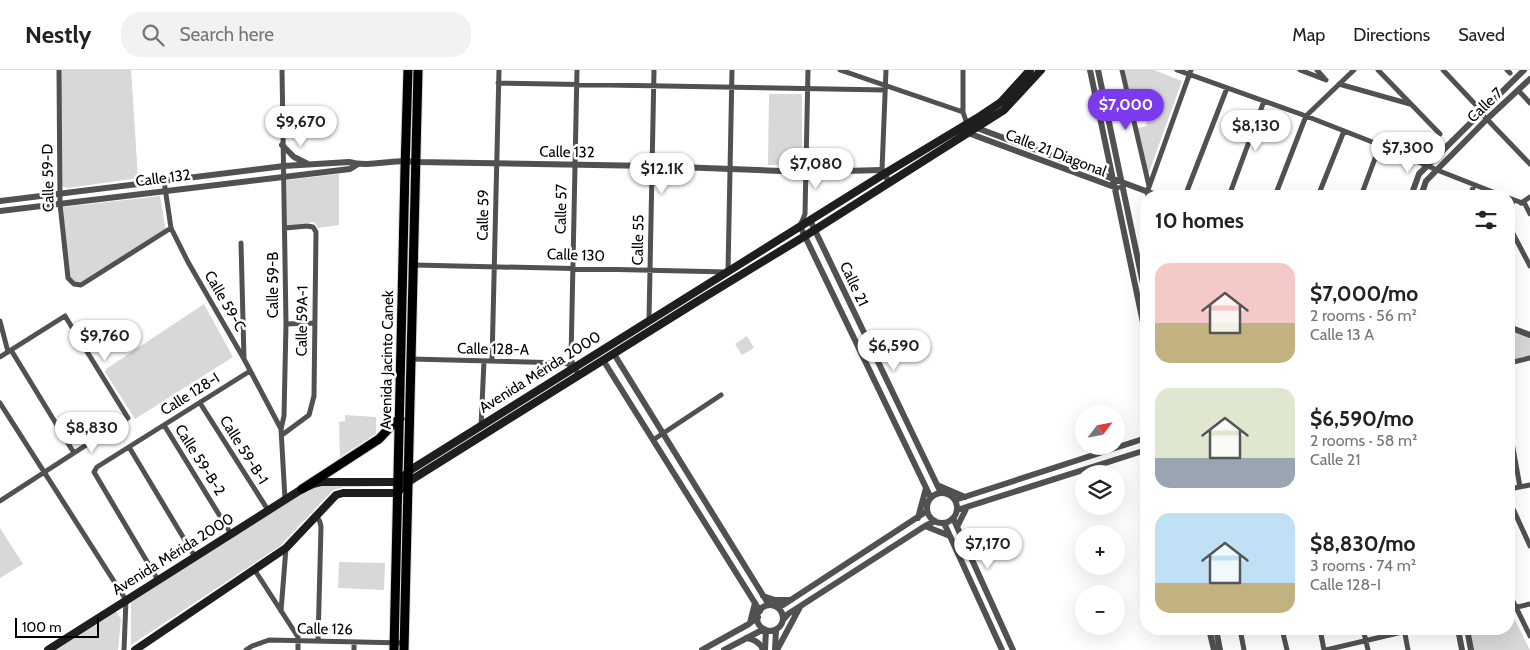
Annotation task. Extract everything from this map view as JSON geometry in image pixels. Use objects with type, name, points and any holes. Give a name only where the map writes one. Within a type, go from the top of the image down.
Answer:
[{"type":"main road","name":"Avenida Jacinto Canek","points":[[394,646],[408,70]]},
{"type":"main road","name":"Avenida Jacinto Canek","points":[[404,646],[418,70]]},
{"type":"main road","name":"Avenida Mérida 2000","points":[[48,650],[302,489],[321,482],[398,481],[408,471],[800,226],[808,217],[1001,102],[1030,70]]},
{"type":"main road","name":"Avenida Mérida 2000","points":[[398,493],[408,482],[977,128],[1004,110],[1041,70]]},
{"type":"main road","points":[[407,130],[417,130]]},
{"type":"main road","points":[[404,212],[415,212]]},
{"type":"main road","points":[[302,489],[379,439],[400,419]]},
{"type":"main road","points":[[135,650],[286,548],[336,495],[343,493],[398,493]]},
{"type":"street","name":"Calle 59-D","points":[[59,70],[60,204],[68,278],[74,284],[81,285],[172,228]]},
{"type":"street","name":"Calle 59-B","points":[[282,70],[286,324],[284,416],[281,429],[285,499]]},
{"type":"street","name":"Calle 59","points":[[492,361],[499,70]]},
{"type":"street","name":"Calle 57","points":[[577,70],[571,359],[579,375]]},
{"type":"street","name":"Calle 55","points":[[649,320],[654,70]]},
{"type":"street","points":[[732,70],[728,272],[733,279]]},
{"type":"street","points":[[808,70],[806,172],[808,217]]},
{"type":"street","points":[[840,70],[885,88],[962,112]]},
{"type":"street","points":[[886,70],[883,172],[889,182]]},
{"type":"street","points":[[963,70],[962,112],[967,124]]},
{"type":"street","points":[[1090,70],[1140,309]]},
{"type":"street","points":[[1098,70],[1140,270]]},
{"type":"street","points":[[1122,70],[1148,190]]},
{"type":"street","points":[[1177,70],[1190,72],[1227,88],[1306,116],[1487,190]]},
{"type":"street","points":[[1300,70],[1326,80],[1317,70]]},
{"type":"street","points":[[1277,190],[1306,116],[1354,70]]},
{"type":"street","points":[[1378,70],[1440,134]]},
{"type":"street","points":[[1443,70],[1475,104]]},
{"type":"street","name":"Calle 7","points":[[1413,190],[1419,174],[1427,165],[1524,70]]},
{"type":"street","points":[[1149,190],[1190,72]]},
{"type":"street","name":"Calle 7","points":[[1423,190],[1426,181],[1487,119],[1530,79]]},
{"type":"street","points":[[498,83],[808,89],[885,88]]},
{"type":"street","points":[[1339,84],[1412,104]]},
{"type":"street","points":[[1186,190],[1227,88]]},
{"type":"street","points":[[1518,90],[1530,103]]},
{"type":"street","points":[[1231,190],[1264,101]]},
{"type":"street","points":[[1481,113],[1530,164]]},
{"type":"street","name":"Calle 21 Diagonal","points":[[977,128],[1142,190]]},
{"type":"street","points":[[1320,190],[1344,131]]},
{"type":"street","name":"Calle 21 Diagonal","points":[[968,133],[1114,188],[1137,188]]},
{"type":"street","points":[[1363,190],[1380,145]]},
{"type":"street","points":[[282,146],[294,156],[309,164]]},
{"type":"street","name":"Calle 132","points":[[0,201],[284,166],[349,162],[358,164],[405,160],[416,162],[730,168],[806,172],[883,172]]},
{"type":"street","name":"Calle 132","points":[[0,211],[350,169],[358,164]]},
{"type":"street","name":"Calle 59-C","points":[[164,181],[172,228],[188,262],[281,429]]},
{"type":"street","points":[[1472,190],[1474,185]]},
{"type":"street","points":[[1523,204],[1530,196]]},
{"type":"street","points":[[1515,201],[1523,204],[1530,214]]},
{"type":"street","name":"Calle 21","points":[[808,217],[941,493]]},
{"type":"street","name":"Calle 59A-1","points":[[282,435],[309,415],[314,396],[316,232],[314,227],[307,226],[285,228]]},
{"type":"street","name":"Calle 21","points":[[800,226],[931,498]]},
{"type":"street","points":[[1515,237],[1530,266]]},
{"type":"street","points":[[241,243],[244,360]]},
{"type":"street","name":"Calle 130","points":[[414,264],[728,272]]},
{"type":"street","points":[[0,357],[65,316],[128,418],[0,501]]},
{"type":"street","points":[[0,321],[9,351],[74,453]]},
{"type":"street","points":[[286,324],[315,323]]},
{"type":"street","points":[[1515,329],[1530,335]]},
{"type":"street","points":[[614,354],[763,596],[771,606],[782,613],[783,620]]},
{"type":"street","points":[[1515,362],[1530,358]]},
{"type":"street","name":"Calle 128-A","points":[[411,359],[565,363],[574,368]]},
{"type":"street","points":[[604,360],[755,603],[759,614],[759,624],[765,630],[764,650]]},
{"type":"street","points":[[481,426],[484,361]]},
{"type":"street","points":[[869,368],[878,363]]},
{"type":"street","name":"Calle 128-I","points":[[158,580],[94,472],[97,468],[129,447],[250,371]]},
{"type":"street","points":[[653,440],[721,395]]},
{"type":"street","points":[[0,403],[126,600],[124,650]]},
{"type":"street","name":"Calle 59-B-1","points":[[200,403],[268,510]]},
{"type":"street","name":"Calle 59-B-2","points":[[164,425],[231,534]]},
{"type":"street","points":[[955,500],[1140,440]]},
{"type":"street","points":[[129,447],[195,556]]},
{"type":"street","points":[[957,510],[1140,452]]},
{"type":"street","points":[[1515,459],[1520,487]]},
{"type":"street","points":[[1062,466],[1064,476]]},
{"type":"street","points":[[937,485],[965,497]]},
{"type":"street","points":[[1515,488],[1530,485]]},
{"type":"street","points":[[918,518],[926,488]]},
{"type":"street","points":[[941,493],[948,494],[955,500],[957,510],[953,518],[944,523],[935,521],[927,511],[931,498],[941,493]]},
{"type":"street","points":[[957,527],[967,507]]},
{"type":"street","points":[[702,650],[749,624],[771,606],[783,605],[927,511]]},
{"type":"street","points":[[1515,513],[1530,546]]},
{"type":"street","points":[[316,515],[321,527],[318,641]]},
{"type":"street","points":[[953,518],[1013,650]]},
{"type":"street","points":[[776,650],[776,630],[788,614],[935,521]]},
{"type":"street","points":[[944,523],[1002,650]]},
{"type":"street","points":[[925,526],[950,536]]},
{"type":"street","points":[[281,611],[286,548]]},
{"type":"street","points":[[853,560],[858,568]]},
{"type":"street","points":[[254,569],[298,637],[298,650]]},
{"type":"street","points":[[763,596],[775,600],[791,600]]},
{"type":"street","points":[[749,624],[755,603]]},
{"type":"street","points":[[1530,604],[1516,607],[1530,636]]},
{"type":"street","points":[[776,650],[801,606]]},
{"type":"street","points":[[724,650],[765,630],[776,630]]},
{"type":"street","points":[[994,633],[1004,630]]},
{"type":"street","points":[[1210,635],[1214,650]]},
{"type":"street","points":[[1217,635],[1220,650]]},
{"type":"street","points":[[1241,635],[1244,650]]},
{"type":"street","points":[[1283,635],[1287,650]]},
{"type":"street","points":[[1321,635],[1325,650],[1385,635]]},
{"type":"street","points":[[1365,635],[1368,650]]},
{"type":"street","points":[[1405,635],[1408,650]]},
{"type":"street","points":[[1459,635],[1462,650]]},
{"type":"street","points":[[1467,635],[1471,650]]},
{"type":"street","points":[[746,638],[756,641],[764,650]]},
{"type":"street","name":"Calle 126","points":[[246,650],[269,640],[354,642],[404,646]]},
{"type":"street","points":[[354,642],[354,650]]},
{"type":"shaded area","points":[[59,70],[131,70],[138,178],[68,188],[63,187],[61,184]]},
{"type":"shaded area","points":[[1125,70],[1154,70],[1182,81],[1148,175],[1137,128],[1147,126],[1140,97],[1131,99]]},
{"type":"shaded area","points":[[769,94],[802,94],[802,165],[768,165]]},
{"type":"shaded area","points":[[339,174],[339,225],[318,228],[314,222],[287,226],[287,180]]},
{"type":"shaded area","points":[[160,196],[166,232],[81,285],[68,278],[63,207]]},
{"type":"shaded area","points":[[204,304],[233,357],[135,419],[105,372],[106,369]]},
{"type":"shaded area","points":[[1515,332],[1530,337],[1530,358],[1515,362]]},
{"type":"shaded area","points":[[747,336],[754,348],[742,355],[735,344]]},
{"type":"shaded area","points":[[345,415],[376,417],[376,434],[340,457],[339,422],[345,421]]},
{"type":"shaded area","points":[[329,485],[387,487],[344,487],[333,490],[280,546],[131,645],[131,602],[303,491]]},
{"type":"shaded area","points":[[0,528],[23,564],[0,578]]},
{"type":"shaded area","points":[[339,562],[385,563],[384,590],[338,588]]},
{"type":"shaded area","points":[[115,610],[121,619],[118,650],[53,650]]},
{"type":"shaded area","points":[[1515,620],[1530,650],[1473,650],[1470,635],[1515,635]]}]
